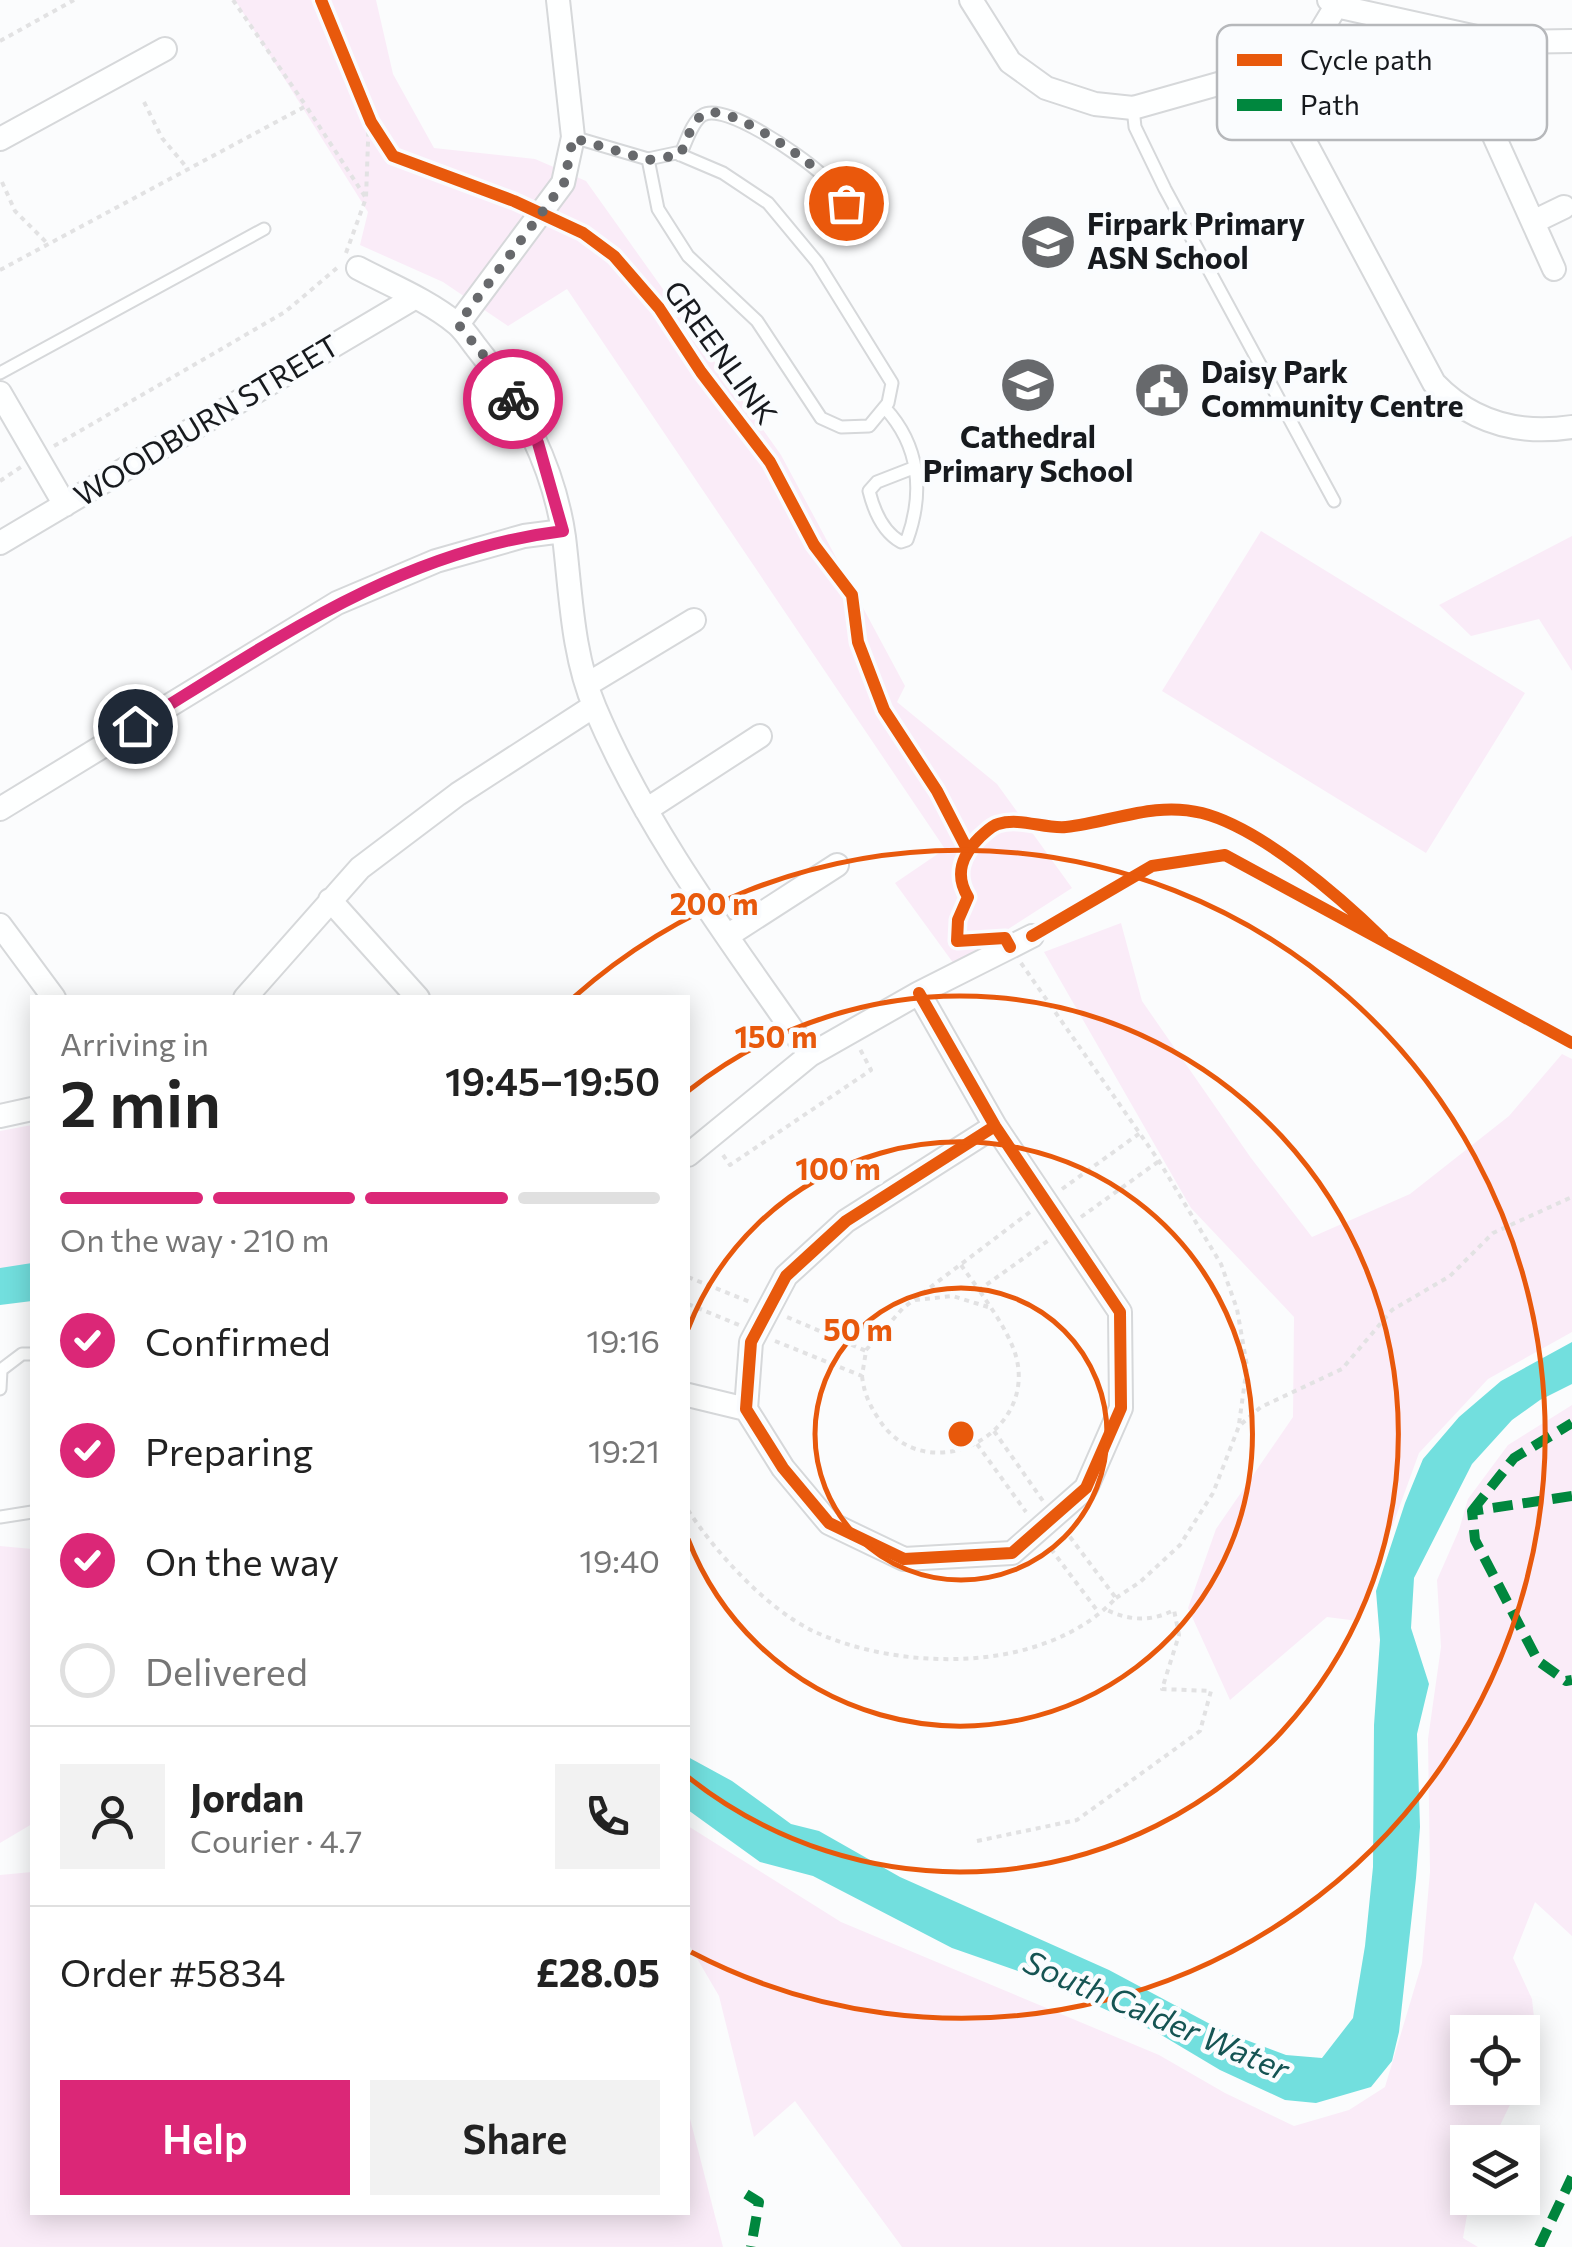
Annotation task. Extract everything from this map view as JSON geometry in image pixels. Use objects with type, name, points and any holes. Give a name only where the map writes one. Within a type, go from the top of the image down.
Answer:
[{"type":"street","points":[[971,0],[1010,62],[1036,82],[1072,98],[1134,108],[1217,84]]},
{"type":"street","points":[[458,324],[564,183],[573,138],[566,2]]},
{"type":"street","points":[[1332,3],[1410,11],[1450,25]]},
{"type":"street","points":[[1547,41],[1572,41]]},
{"type":"street","points":[[0,139],[165,49]]},
{"type":"street","points":[[1304,140],[1434,383],[1449,399],[1486,422],[1546,431],[1572,428]]},
{"type":"street","points":[[1495,140],[1554,269]]},
{"type":"street","points":[[1533,222],[1564,208]]},
{"type":"street","points":[[358,268],[458,324],[494,368],[538,443],[563,531],[578,649],[591,695],[646,810],[810,1055]]},
{"type":"street","name":"WOODBURN STREET","points":[[0,543],[414,298]]},
{"type":"street","points":[[0,393],[64,505]]},
{"type":"street","points":[[0,810],[337,603],[436,561],[524,536],[563,531]]},
{"type":"street","points":[[247,995],[360,868],[694,620]]},
{"type":"street","points":[[646,810],[760,736]]},
{"type":"street","points":[[727,936],[837,865]]},
{"type":"street","points":[[330,900],[415,995]]},
{"type":"street","points":[[0,925],[52,995]]},
{"type":"street","points":[[690,1153],[810,1055],[1021,941]]},
{"type":"street","points":[[919,993],[996,1126],[1120,1312],[1121,1408],[1086,1488],[1012,1553],[904,1559],[829,1523],[782,1468],[746,1409],[752,1342],[786,1276],[846,1221],[996,1126]]},
{"type":"street","points":[[0,1116],[30,1109]]},
{"type":"street","points":[[690,1395],[746,1409]]},
{"type":"lane","points":[[1134,108],[1135,127],[1166,190],[1334,501]]},
{"type":"lane","points":[[680,155],[698,118],[706,112],[719,112],[763,133],[818,171],[846,203],[856,222]]},
{"type":"lane","points":[[573,138],[648,160],[680,155],[724,173],[768,203],[816,262],[892,383],[885,408],[869,426],[841,428],[821,418],[757,320],[688,256],[658,209],[648,160]]},
{"type":"lane","points":[[0,373],[264,229]]},
{"type":"lane","points":[[885,408],[910,443],[918,500],[906,540],[901,542],[884,527],[870,492],[877,482],[913,468]]},
{"type":"lane","points":[[0,1389],[0,1370],[22,1354],[30,1354]]},
{"type":"lane","points":[[0,1517],[30,1512]]},
{"type":"path","points":[[0,41],[74,0]]},
{"type":"path","points":[[233,0],[366,198]]},
{"type":"path","points":[[144,102],[162,138],[188,169]]},
{"type":"path","points":[[0,270],[306,106]]},
{"type":"path","points":[[0,480],[285,312],[341,265],[366,198],[366,108]]},
{"type":"path","points":[[366,108],[382,139]]},
{"type":"path","points":[[2,182],[15,210],[48,244]]},
{"type":"path","points":[[690,1512],[751,1586],[811,1630],[869,1650],[925,1660],[1023,1650],[1064,1634],[1106,1609],[1180,1545],[1213,1493],[1239,1426],[1247,1366],[1237,1308],[1220,1264],[1021,941]]},
{"type":"path","points":[[709,1137],[730,1164],[871,1070],[850,1032]]},
{"type":"path","points":[[866,1351],[913,1300],[1140,1133]]},
{"type":"path","points":[[1239,1426],[1261,1407],[1342,1369],[1392,1310],[1450,1276],[1493,1233],[1572,1197]]},
{"type":"path","points":[[862,1376],[864,1393],[886,1430],[909,1449],[951,1453],[984,1441],[1002,1424],[1015,1398],[1018,1375],[1014,1351],[979,1290]]},
{"type":"path","points":[[913,1300],[953,1296],[993,1309]]},
{"type":"path","points":[[994,1431],[1116,1598]]},
{"type":"path","points":[[977,1841],[1077,1820],[1200,1731],[1211,1691],[1162,1690],[1180,1635],[1174,1610],[1156,1620],[1120,1617],[1106,1609]]},
{"type":"shaded area","points":[[235,0],[376,0],[393,74],[434,148],[535,159],[586,181],[781,455],[905,686],[897,702],[997,784],[1072,888],[954,964],[895,883],[945,849],[567,289],[508,326],[443,282],[360,245],[368,212]]},
{"type":"shaded area","points":[[1261,531],[1525,693],[1426,853],[1162,691]]},
{"type":"shaded area","points":[[1572,536],[1572,671],[1539,619],[1471,636],[1439,605]]},
{"type":"shaded area","points":[[1121,923],[1142,1001],[1251,1158],[1312,1237],[1410,1194],[1509,1116],[1562,1054],[1572,1059],[1572,1332],[1488,1379],[1419,1453],[1358,1621],[1327,1617],[1230,1700],[1188,1608],[1216,1529],[1293,1417],[1294,1317],[1191,1208],[1044,952]]},
{"type":"shaded area","points":[[30,1125],[30,1270],[0,1277],[0,1131]]},
{"type":"shaded area","points":[[1572,1405],[1572,1936],[1535,1902],[1513,1958],[1532,1999],[1534,2015],[1450,2015],[1450,2105],[1510,2105],[1500,2125],[1450,2125],[1450,2215],[1467,2215],[1463,2238],[1478,2247],[902,2247],[795,2101],[754,2137],[719,1996],[690,1946],[690,1827],[841,1922],[1159,2055],[1294,2126],[1349,2110],[1385,2087],[1422,1963],[1430,1872],[1428,1739],[1441,1647],[1437,1580],[1468,1499],[1508,1445]]},
{"type":"shaded area","points":[[0,1546],[30,1549],[30,1825],[0,1843]]},
{"type":"shaded area","points":[[30,1872],[30,2215],[690,2215],[690,2119],[723,2247],[0,2247],[0,1875]]},
{"type":"water","points":[[30,1263],[30,1301],[0,1305],[0,1268]]},
{"type":"water","name":"South Calder Water","points":[[1572,1342],[1572,1384],[1512,1420],[1472,1464],[1414,1578],[1411,1628],[1429,1684],[1417,1734],[1420,1827],[1416,1878],[1399,2032],[1392,2061],[1371,2087],[1316,2103],[1285,2100],[1220,2070],[1158,2033],[1024,1973],[952,1948],[813,1876],[760,1862],[690,1811],[690,1758],[732,1781],[791,1824],[819,1831],[900,1877],[1109,1970],[1225,2032],[1286,2055],[1322,2058],[1353,2018],[1365,1946],[1373,1867],[1374,1725],[1380,1640],[1376,1591],[1423,1459],[1459,1417],[1501,1381]]},
{"type":"marked path","points":[[1472,1511],[1514,1458],[1572,1423]]},
{"type":"marked path","points":[[1572,1496],[1472,1511],[1475,1540],[1538,1661],[1566,1681],[1572,1680]]},
{"type":"marked path","points":[[1539,2247],[1572,2177]]},
{"type":"marked path","points":[[746,2194],[759,2202],[751,2247]]},
{"type":"cycle path","name":"GREENLINK","points":[[321,0],[371,122],[393,156],[514,201],[583,233],[614,256],[659,308],[701,372],[770,462],[814,545],[852,595],[858,642],[884,710],[937,791],[967,849]]},
{"type":"cycle path","points":[[1010,947],[1005,938],[957,941],[958,920],[968,897],[961,880],[962,865],[986,831],[1006,822],[1066,827],[1167,809],[1202,813],[1225,821],[1274,848],[1383,939]]},
{"type":"cycle path","points":[[1032,936],[1152,866],[1225,855],[1572,1043]]},
{"type":"cycle path","points":[[919,993],[995,1126],[1120,1312],[1121,1408],[1086,1488],[1012,1553],[904,1559],[829,1523],[783,1468],[746,1409],[751,1342],[786,1276],[846,1221],[995,1126]]},
{"type":"way so far","points":[[513,399],[494,368],[458,324],[564,183],[573,138],[648,160],[680,155],[698,118],[706,112],[719,112],[793,152],[818,171],[846,203]]},
{"type":"place","name":"Firpark Primary ASN School","points":[[1048,242]]},
{"type":"place","name":"Cathedral Primary School","points":[[1028,385]]},
{"type":"place","name":"Daisy Park Community Centre","points":[[1162,390]]},
{"type":"route","points":[[135,726],[337,603],[436,561],[524,536],[563,531],[538,443],[513,399]]}]
